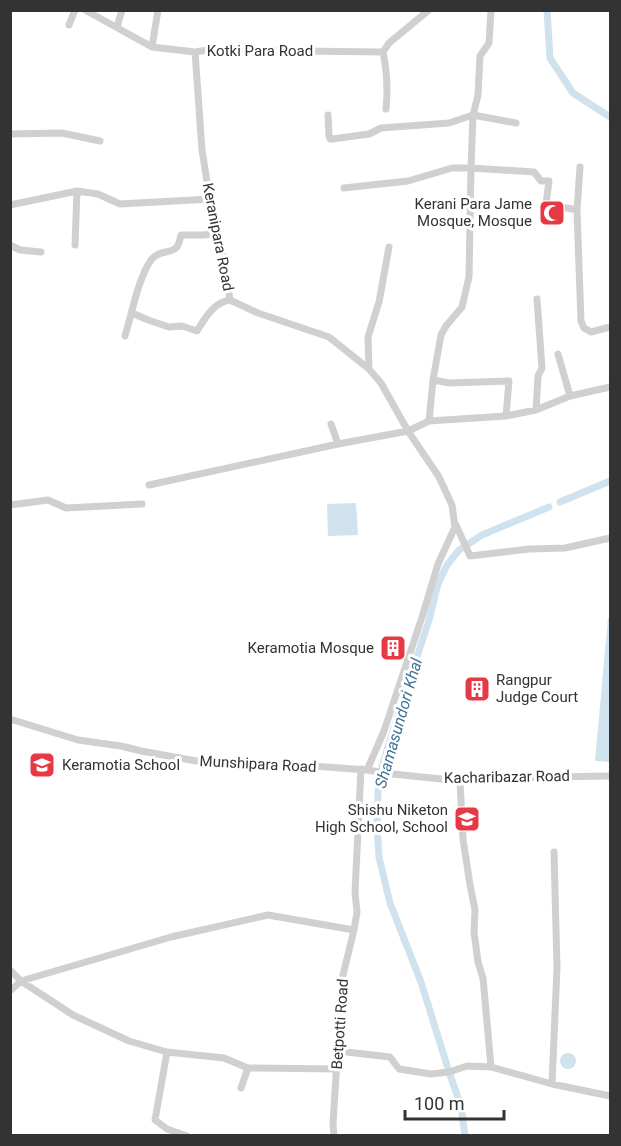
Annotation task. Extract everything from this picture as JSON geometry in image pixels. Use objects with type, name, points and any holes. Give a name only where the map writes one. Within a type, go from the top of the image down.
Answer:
[{"type":"street","points":[[69,25],[75,10]]},
{"type":"street","name":"Kotki Para Road","points":[[85,10],[152,47],[195,52],[219,50],[382,52]]},
{"type":"street","points":[[117,27],[122,10]]},
{"type":"street","points":[[152,47],[158,10]]},
{"type":"street","points":[[386,109],[387,71],[382,52],[389,43],[429,10]]},
{"type":"street","points":[[429,421],[441,335],[462,307],[469,277],[473,115],[478,96],[480,56],[489,43],[491,10]]},
{"type":"street","name":"Keranipara Road","points":[[195,52],[200,132],[209,194],[219,233],[230,300],[258,314],[329,337],[369,369],[381,383],[406,428],[439,477],[452,505],[456,525],[470,556],[529,549],[566,548],[610,538]]},
{"type":"street","points":[[328,115],[330,139],[369,135],[381,128],[449,123],[473,115],[516,123]]},
{"type":"street","points":[[10,134],[62,133],[100,141]]},
{"type":"street","points":[[580,167],[577,210],[581,321],[584,328],[591,332],[610,327]]},
{"type":"street","points":[[345,188],[408,181],[452,168],[534,172],[541,181],[549,181],[546,204],[577,210]]},
{"type":"street","points":[[10,205],[77,191],[98,194],[120,204],[211,199]]},
{"type":"street","points":[[76,219],[75,245],[77,191]]},
{"type":"street","points":[[125,336],[137,292],[149,263],[155,256],[178,246],[181,235],[219,233]]},
{"type":"street","points":[[10,245],[20,250],[41,252]]},
{"type":"street","points":[[369,369],[368,337],[380,302],[389,247]]},
{"type":"street","points":[[536,410],[538,376],[542,368],[537,299]]},
{"type":"street","points":[[132,313],[169,327],[182,326],[197,331],[206,316],[221,301],[230,300]]},
{"type":"street","points":[[558,354],[570,396]]},
{"type":"street","points":[[433,380],[450,383],[509,381],[506,416]]},
{"type":"street","points":[[149,486],[338,444],[429,421],[506,416],[536,410],[570,396],[610,387]]},
{"type":"street","points":[[331,424],[338,444]]},
{"type":"street","points":[[10,505],[48,500],[66,508],[142,504]]},
{"type":"street","points":[[364,769],[384,731],[404,683],[425,619],[438,564],[456,525]]},
{"type":"street","name":"Munshipara Road","points":[[10,719],[78,740],[213,764],[300,765],[364,769]]},
{"type":"street","points":[[384,731],[392,734]]},
{"type":"street","name":"Kacharibazar Road","points":[[364,769],[460,781],[610,776]]},
{"type":"street","name":"Betpotti Road","points":[[334,1136],[340,1012],[343,1009],[341,983],[357,912],[355,892],[364,769]]},
{"type":"street","points":[[460,781],[463,839],[475,910],[474,932],[478,962],[483,978],[491,1067]]},
{"type":"street","points":[[552,1084],[556,968],[554,852]]},
{"type":"street","points":[[10,992],[21,981],[171,937],[268,915],[354,930]]},
{"type":"street","points":[[10,970],[21,981],[73,1015],[129,1041],[167,1052],[225,1058],[248,1068],[337,1069]]},
{"type":"street","points":[[338,1051],[390,1058],[399,1069],[431,1074],[449,1072],[467,1066],[491,1067],[552,1084],[610,1096]]},
{"type":"street","points":[[167,1052],[155,1120],[167,1129],[187,1136]]},
{"type":"street","points":[[241,1089],[248,1068]]},
{"type":"water","points":[[356,503],[358,535],[328,536],[327,504]]},
{"type":"water","points":[[608,618],[610,618],[610,762],[595,761]]},
{"type":"water","points":[[568,1053],[574,1055],[576,1061],[574,1067],[568,1069],[562,1067],[560,1061],[562,1055]]},
{"type":"waterway","name":"Shamasundori Khal","points":[[547,10],[550,58],[573,93],[610,117]]},
{"type":"waterway","name":"Shamasundori Khal","points":[[560,502],[610,481]]},
{"type":"waterway","name":"Shamasundori Khal","points":[[465,1136],[461,1106],[421,982],[390,903],[379,857],[378,793],[382,767],[429,620],[438,584],[447,565],[459,550],[482,535],[549,507]]},
{"type":"place","name":"Kerani Para Jame Mosque, Mosque","points":[[552,213]]},
{"type":"place","name":"Keramotia Mosque","points":[[393,648]]},
{"type":"place","name":"Rangpur Judge Court","points":[[477,689]]},
{"type":"place","name":"Keramotia School","points":[[42,765]]},
{"type":"place","name":"Shishu Niketon High School, School","points":[[467,819]]}]
